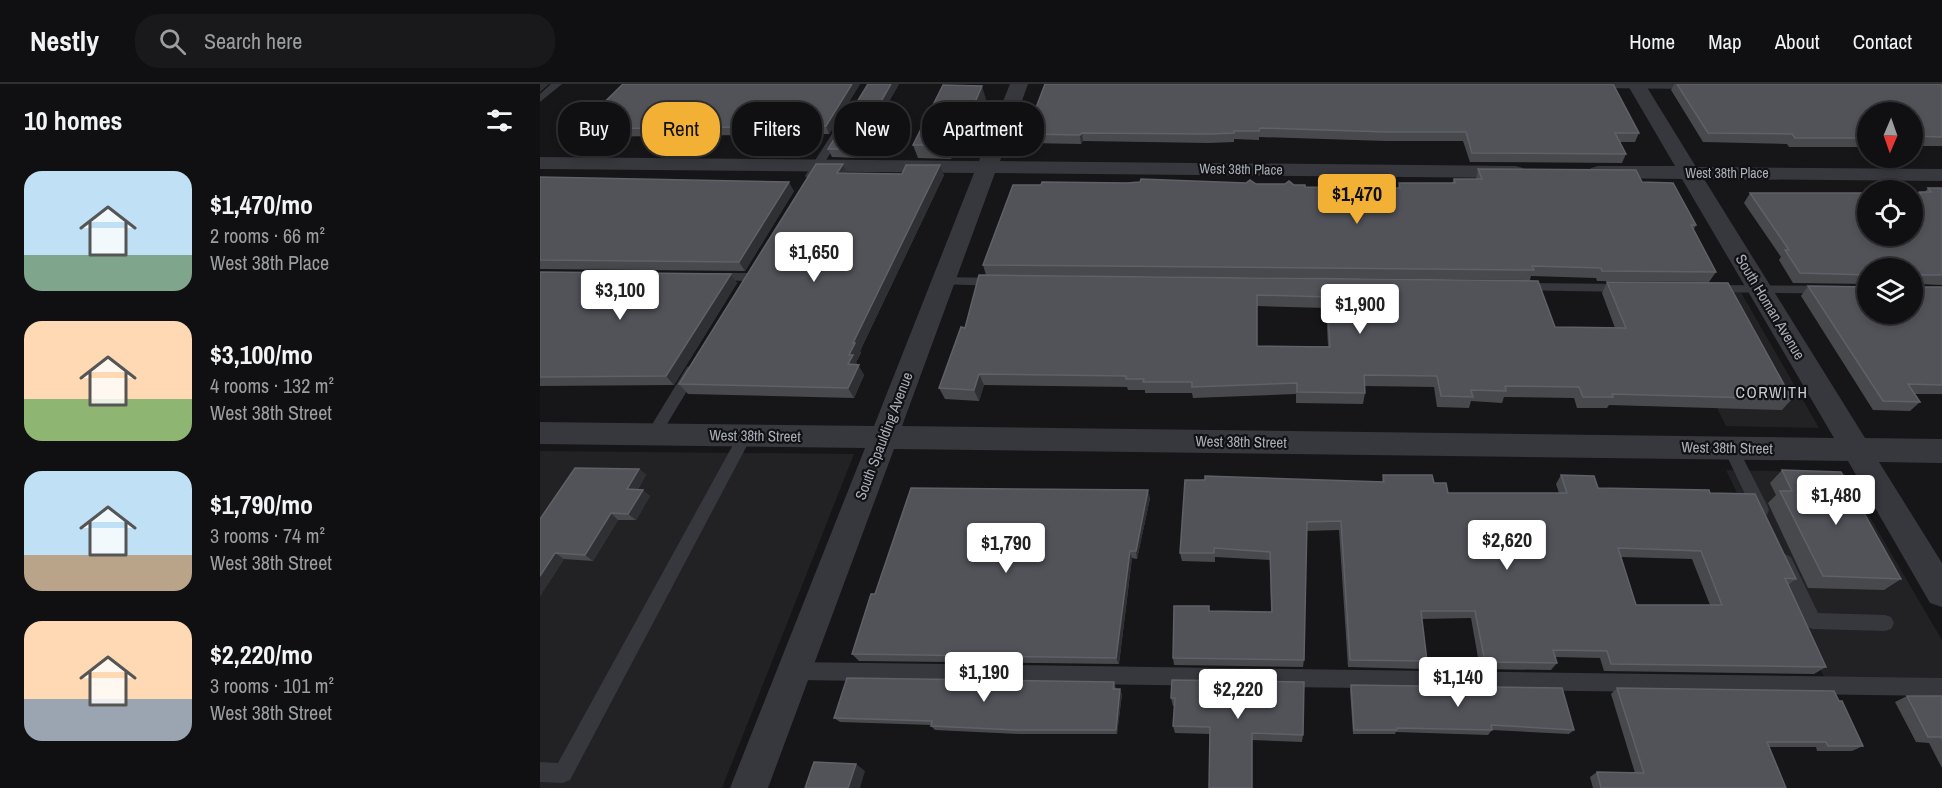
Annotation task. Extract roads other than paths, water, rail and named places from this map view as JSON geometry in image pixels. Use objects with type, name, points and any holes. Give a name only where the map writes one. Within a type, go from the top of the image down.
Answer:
[{"type":"street","name":"South Spaulding Avenue","points":[[749,788],[1019,84]]},
{"type":"street","name":"South Homan Avenue","points":[[1636,85],[1942,592]]},
{"type":"street","name":"West 38th Place","points":[[540,163],[1540,172]]},
{"type":"street","name":"West 38th Place","points":[[1575,172],[1942,175]]},
{"type":"street","name":"West 38th Street","points":[[540,433],[1942,451]]},
{"type":"lane","points":[[540,99],[557,84]]},
{"type":"lane","points":[[1586,85],[1709,86]]},
{"type":"lane","points":[[802,191],[834,139]]},
{"type":"lane","points":[[703,277],[749,277]]},
{"type":"lane","points":[[943,281],[1015,282]]},
{"type":"lane","points":[[1503,286],[1633,288]]},
{"type":"lane","points":[[1701,288],[1857,290]]},
{"type":"lane","points":[[653,435],[696,364]]},
{"type":"lane","points":[[540,772],[563,773],[745,436]]},
{"type":"lane","points":[[1731,448],[1769,527]]},
{"type":"lane","points":[[1778,548],[1813,621],[1885,623]]},
{"type":"lane","points":[[794,671],[1942,687]]},
{"type":"district","name":"CORWITH","points":[[1772,392]]}]
